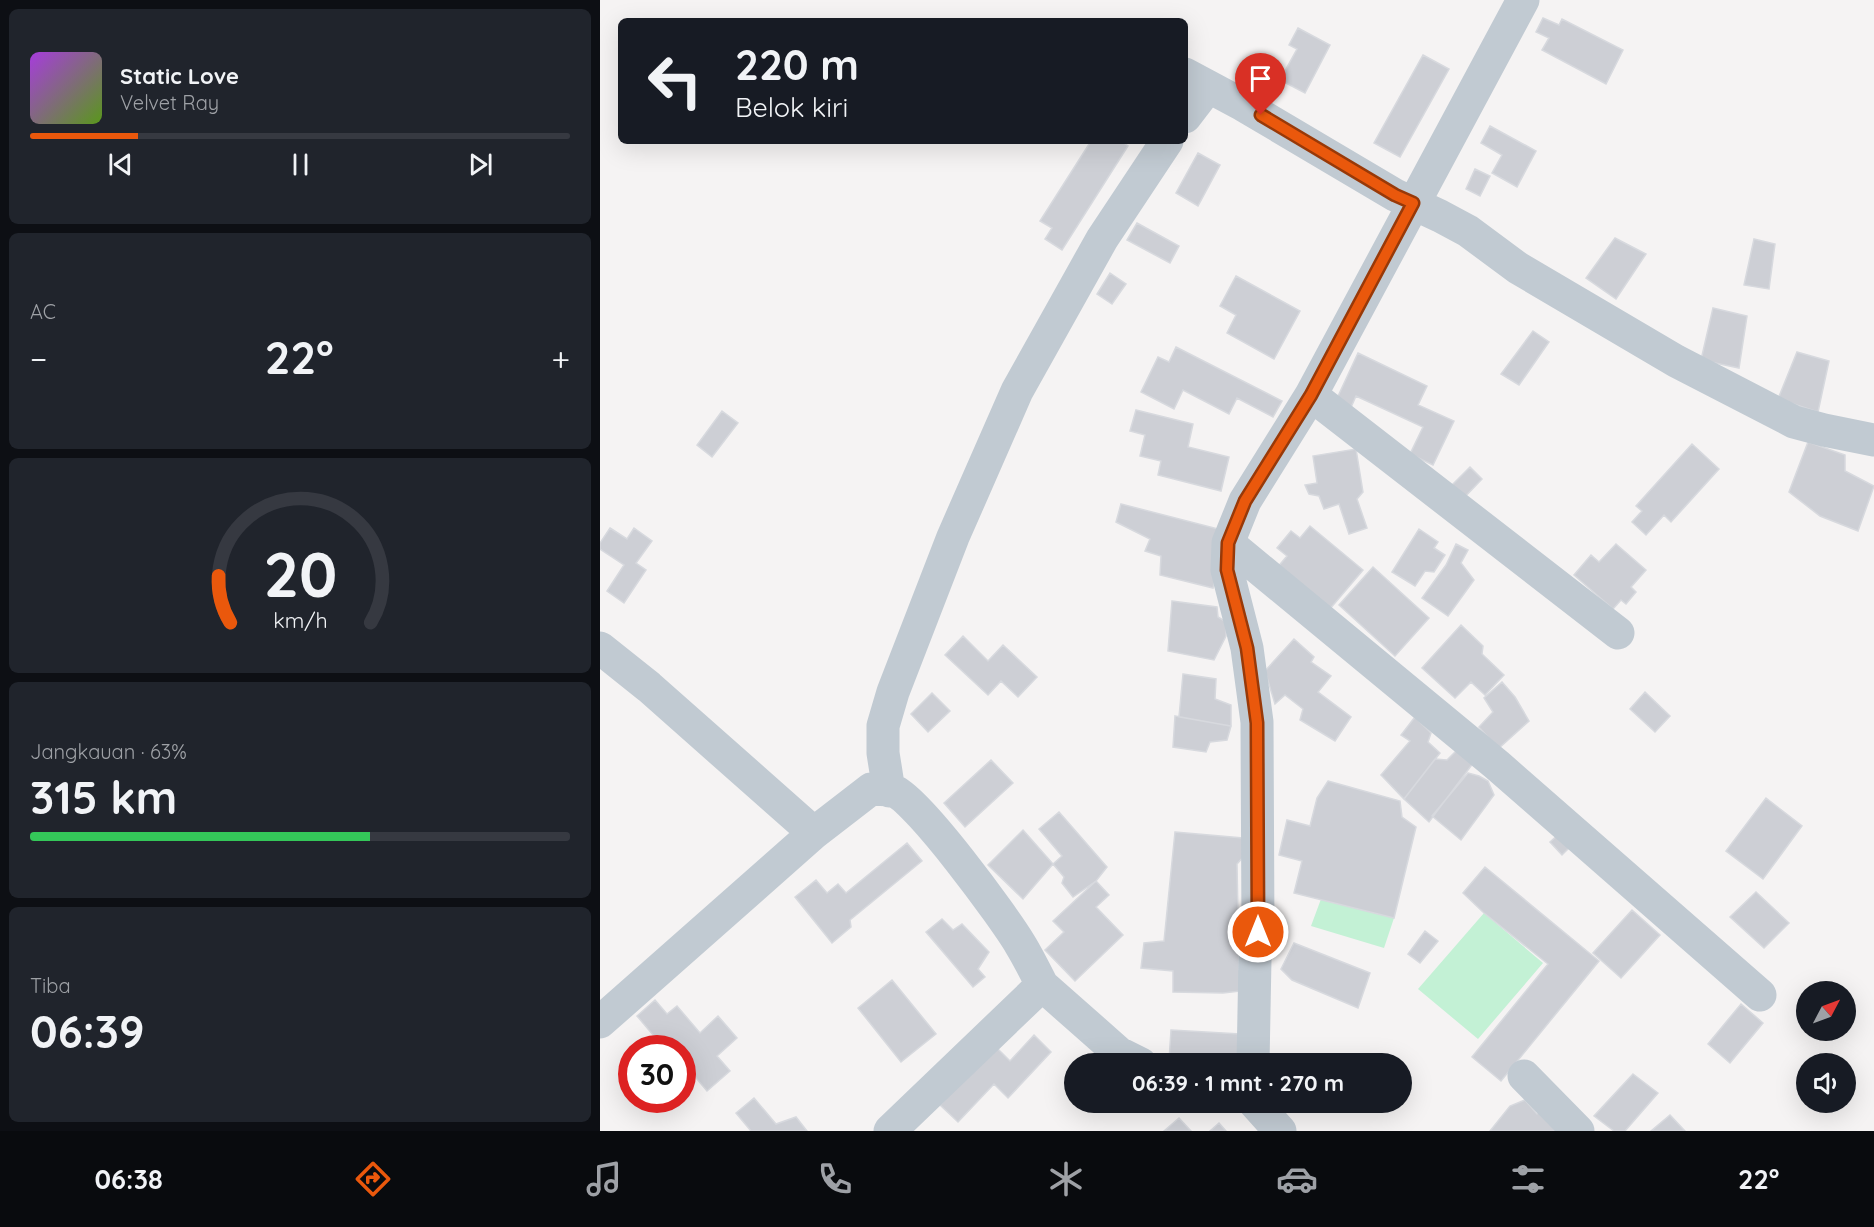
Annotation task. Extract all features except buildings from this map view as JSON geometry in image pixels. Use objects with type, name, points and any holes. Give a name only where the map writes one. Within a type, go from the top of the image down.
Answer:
[{"type":"street","points":[[1253,1053],[1255,960],[1258,932],[1257,723],[1247,648],[1227,570],[1228,543],[1245,501],[1311,395],[1523,0]]},
{"type":"street","points":[[1188,107],[1196,81],[1243,105],[1395,195],[1468,231],[1518,268],[1676,361],[1794,422],[1874,440]]},
{"type":"street","points":[[889,790],[883,726],[893,692],[953,537],[1017,392],[1102,239],[1165,144]]},
{"type":"street","points":[[1311,395],[1618,633]]},
{"type":"street","points":[[1228,543],[1497,765],[1760,995]]},
{"type":"street","points":[[600,648],[649,687],[814,833]]},
{"type":"street","points":[[600,1022],[814,833],[871,789],[893,790],[929,823],[951,850],[1006,922],[1042,985],[1119,1053]]},
{"type":"street","points":[[890,1131],[1042,985]]},
{"type":"street","points":[[1524,1076],[1578,1131]]},
{"type":"street","points":[[1264,1113],[1280,1131]]},
{"type":"green space","points":[[1321,899],[1394,918],[1384,948],[1311,926]]},
{"type":"green space","points":[[1484,913],[1543,963],[1478,1039],[1418,989]]},
{"type":"route","points":[[1258,932],[1257,723],[1247,648],[1227,570],[1228,543],[1245,501],[1311,395],[1413,203],[1395,195],[1261,115]]}]
